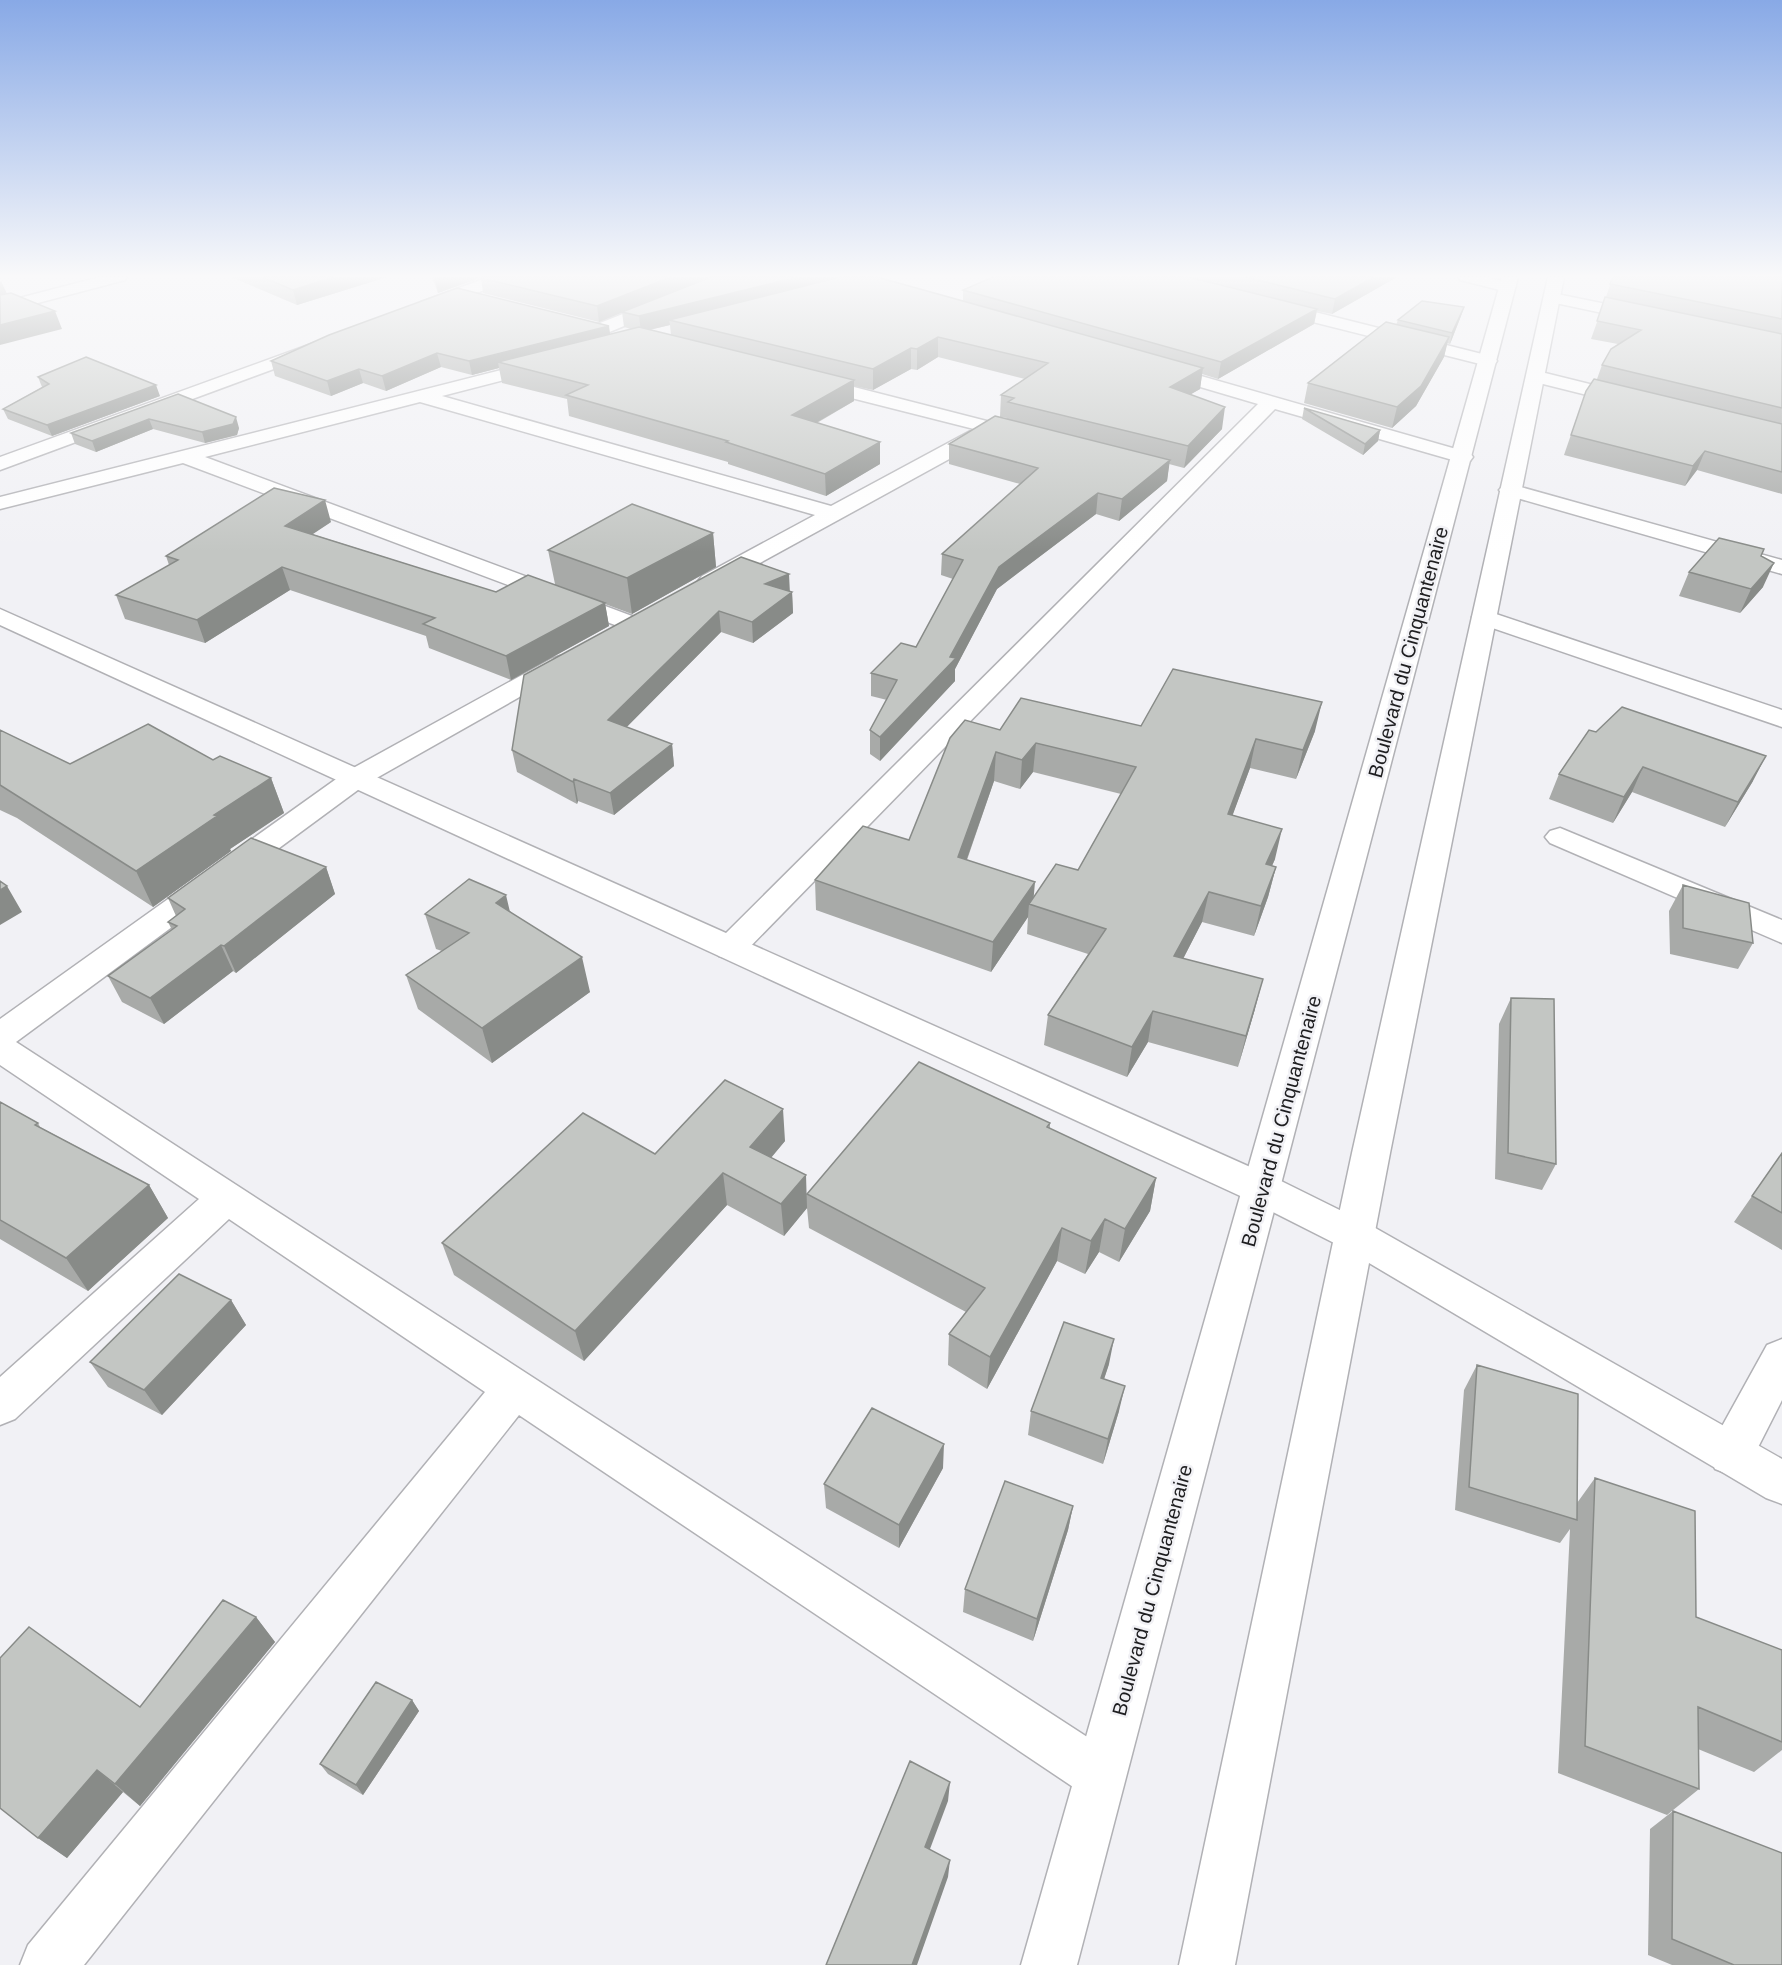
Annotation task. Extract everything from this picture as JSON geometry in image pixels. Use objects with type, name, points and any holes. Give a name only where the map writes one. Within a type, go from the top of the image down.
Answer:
[{"type":"street","points":[[0,464],[259,369]]},
{"type":"street","points":[[0,502],[530,369]]},
{"type":"street","points":[[1155,369],[1462,457]]},
{"type":"street","name":"Boulevard du Cinquantenaire","points":[[1049,1965],[1486,369]]},
{"type":"street","points":[[1207,1965],[1510,490],[1539,369]]},
{"type":"street","points":[[1537,377],[1648,405]]},
{"type":"street","points":[[794,378],[1025,436]]},
{"type":"street","points":[[419,396],[835,514]]},
{"type":"street","points":[[730,948],[1183,476],[1271,402]]},
{"type":"street","points":[[692,591],[991,428]]},
{"type":"street","points":[[184,456],[631,624]]},
{"type":"street","points":[[1510,490],[1782,567]]},
{"type":"street","points":[[0,616],[1262,1189],[1356,1236],[1782,1483]]},
{"type":"street","points":[[1484,617],[1782,719]]},
{"type":"street","points":[[0,1036],[356,778],[580,653]]},
{"type":"street","points":[[1560,837],[1782,932]]},
{"type":"street","points":[[0,1048],[1100,1775]]},
{"type":"street","points":[[0,1405],[226,1198]]},
{"type":"street","points":[[1731,1455],[1782,1358]]},
{"type":"street","points":[[48,1965],[514,1388]]},
{"type":"building","points":[[58,369],[115,369],[156,385],[47,425],[3,409],[49,384],[38,377]]},
{"type":"building","points":[[293,369],[399,369],[382,376],[359,369],[327,381]]},
{"type":"building","points":[[524,369],[808,369],[854,380],[792,415],[880,442],[825,474],[726,442],[728,441],[566,395],[588,385]]},
{"type":"building","points":[[1040,369],[1202,369],[1170,387],[1225,407],[1188,446],[1008,402],[1014,398],[1001,395]]},
{"type":"building","points":[[1326,369],[1431,369],[1421,386],[1397,407],[1308,383]]},
{"type":"building","points":[[1617,369],[1782,369],[1782,408]]},
{"type":"building","points":[[1594,379],[1782,424],[1782,472],[1705,451],[1693,466],[1571,435],[1586,391]]},
{"type":"building","points":[[178,394],[236,417],[233,424],[202,432],[149,419],[92,441],[71,433]]},
{"type":"building","points":[[1304,408],[1380,430],[1365,444]]},
{"type":"building","points":[[995,416],[1170,460],[1122,499],[1098,493],[999,567],[950,657],[956,658],[880,737],[870,730],[897,680],[871,673],[901,643],[916,647],[963,560],[942,554],[1038,468],[949,444]]},
{"type":"building","points":[[274,488],[325,500],[285,526],[496,592],[528,575],[605,603],[506,656],[423,624],[435,618],[282,567],[197,620],[116,595],[178,560],[166,556]]},
{"type":"building","points":[[632,504],[713,533],[627,578],[548,550]]},
{"type":"building","points":[[1719,538],[1764,549],[1761,556],[1774,563],[1751,589],[1689,572]]},
{"type":"building","points":[[741,557],[789,574],[765,584],[792,592],[752,622],[719,611],[608,720],[672,744],[610,793],[574,779],[573,782],[512,750],[524,675]]},
{"type":"building","points":[[1173,669],[1322,702],[1303,750],[1256,739],[1228,814],[1282,829],[1266,864],[1276,867],[1261,906],[1209,892],[1174,956],[1263,979],[1246,1036],[1153,1011],[1132,1047],[1048,1015],[1106,929],[1029,904],[1056,864],[1078,870],[1136,767],[1036,743],[1022,760],[996,752],[958,857],[1035,882],[993,942],[815,880],[863,826],[909,840],[950,738],[965,720],[1000,730],[1021,698],[1141,726]]},
{"type":"building","points":[[1622,707],[1766,756],[1738,802],[1643,767],[1624,797],[1559,774],[1589,730],[1596,732]]},
{"type":"building","points":[[148,724],[213,760],[220,756],[271,778],[214,815],[217,816],[136,871],[0,785],[0,730],[70,764]]},
{"type":"building","points":[[251,838],[326,867],[224,946],[221,945],[150,998],[108,976],[177,926],[168,922],[185,909],[168,898]]},
{"type":"building","points":[[469,879],[506,895],[496,903],[582,957],[482,1028],[406,975],[469,933],[425,914]]},
{"type":"building","points":[[0,881],[7,886],[0,890]]},
{"type":"building","points":[[1683,885],[1749,903],[1753,943],[1683,928]]},
{"type":"building","points":[[1511,998],[1554,999],[1556,1164],[1508,1153]]},
{"type":"building","points":[[919,1062],[1050,1123],[1047,1127],[1156,1178],[1125,1229],[1105,1219],[1091,1241],[1062,1228],[990,1357],[949,1334],[985,1288],[807,1194]]},
{"type":"building","points":[[725,1080],[783,1109],[750,1147],[806,1175],[781,1204],[723,1173],[575,1331],[442,1243],[583,1113],[655,1154]]},
{"type":"building","points":[[0,1102],[38,1123],[35,1125],[149,1185],[66,1258],[0,1220]]},
{"type":"building","points":[[1782,1153],[1782,1213],[1752,1196]]},
{"type":"building","points":[[179,1274],[231,1300],[144,1390],[90,1362]]},
{"type":"building","points":[[1064,1322],[1114,1339],[1101,1378],[1125,1386],[1108,1439],[1031,1411]]},
{"type":"building","points":[[1477,1365],[1578,1394],[1577,1520],[1469,1487]]},
{"type":"building","points":[[872,1408],[944,1444],[899,1525],[824,1484]]},
{"type":"building","points":[[1595,1478],[1695,1511],[1696,1617],[1782,1650],[1782,1742],[1698,1707],[1699,1789],[1585,1746]]},
{"type":"building","points":[[1005,1481],[1073,1506],[1037,1619],[965,1589]]},
{"type":"building","points":[[223,1600],[256,1617],[115,1784],[97,1770],[38,1838],[0,1808],[0,1658],[29,1627],[140,1707]]},
{"type":"building","points":[[376,1682],[412,1700],[356,1785],[320,1764]]},
{"type":"building","points":[[910,1761],[950,1782],[925,1847],[950,1860],[912,1965],[826,1965]]},
{"type":"building","points":[[1673,1811],[1782,1853],[1782,1965],[1734,1965],[1672,1939]]}]
